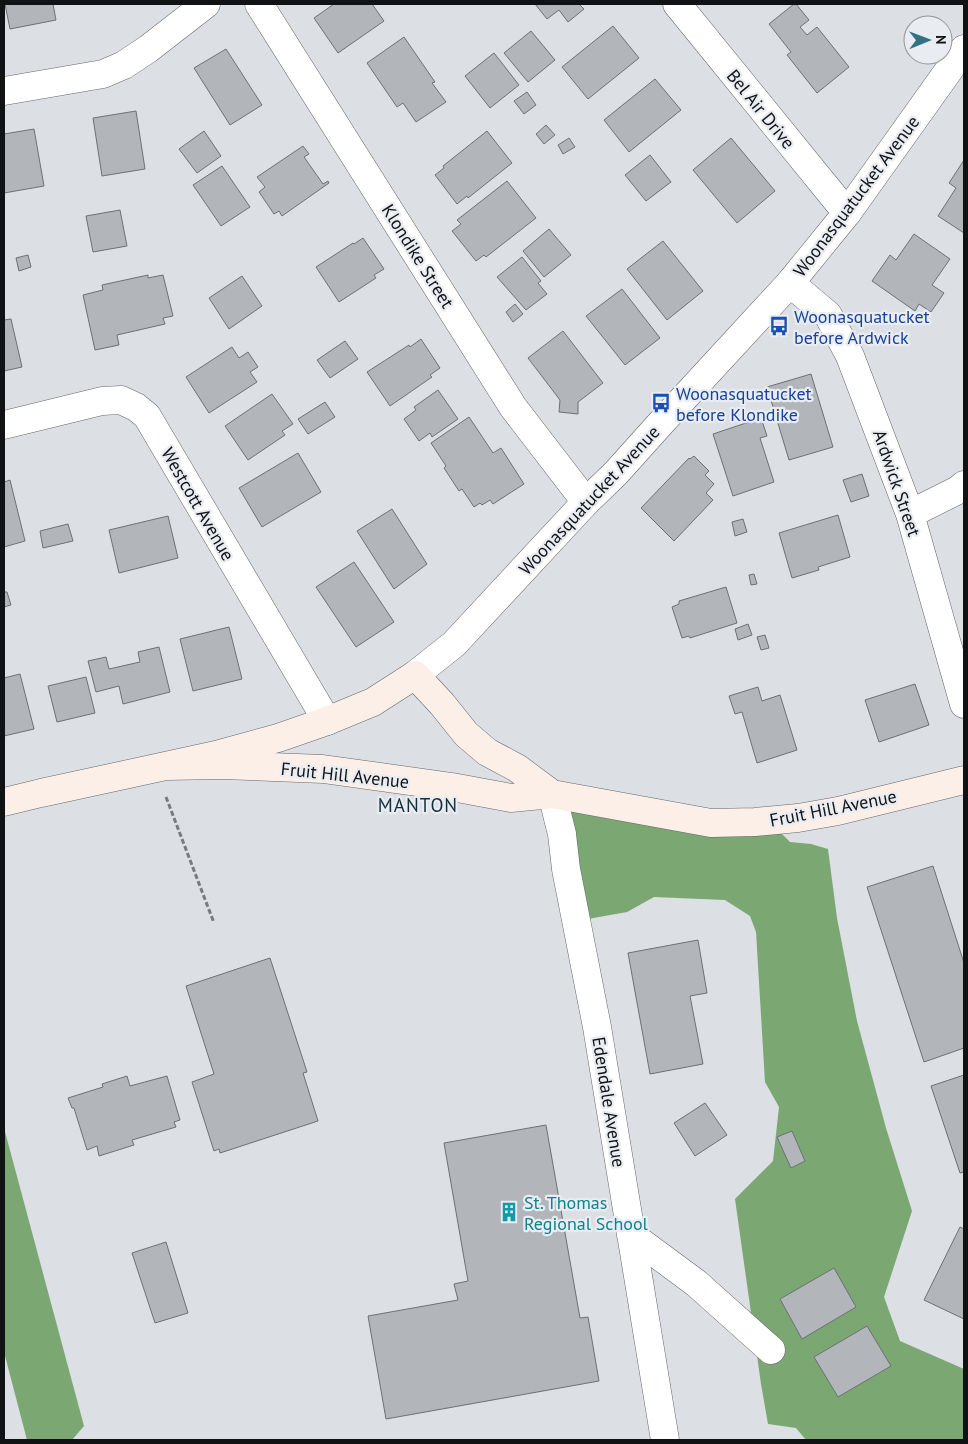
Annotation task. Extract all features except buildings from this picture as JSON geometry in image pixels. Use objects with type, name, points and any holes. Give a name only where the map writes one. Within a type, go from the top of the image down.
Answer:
[{"type":"main road","name":"Woonasquatucket Avenue","points":[[326,722],[373,702],[415,675]]},
{"type":"main road","name":"Fruit Hill Avenue","points":[[415,675],[466,734],[487,752],[517,768],[552,794]]},
{"type":"main road","name":"Fruit Hill Avenue","points":[[4,802],[216,755],[278,738],[326,722]]},
{"type":"main road","name":"Fruit Hill Avenue","points":[[161,767],[222,765],[323,769],[452,787],[511,798],[552,794],[711,823],[755,822],[798,818],[838,811],[964,780]]},
{"type":"street","points":[[4,92],[103,74],[124,65],[206,4]]},
{"type":"street","name":"Klondike Street","points":[[259,4],[513,406],[586,502]]},
{"type":"street","name":"Bel Air Drive","points":[[677,4],[846,213]]},
{"type":"street","name":"Woonasquatucket Avenue","points":[[415,675],[454,644],[586,502],[616,473],[790,283],[846,213],[964,49]]},
{"type":"street","name":"Ardwick Street","points":[[790,283],[828,315],[850,356],[910,514],[964,704]]},
{"type":"street","name":"Westcott Avenue","points":[[4,424],[102,401],[121,400],[136,407],[147,416],[326,722]]},
{"type":"street","points":[[910,514],[958,490],[964,485]]},
{"type":"street","name":"Edendale Avenue","points":[[552,794],[562,834],[566,869],[597,1027],[665,1440]]},
{"type":"street","points":[[631,1236],[696,1283],[771,1350]]},
{"type":"path","points":[[161,767],[214,923]]},
{"type":"green space","points":[[574,809],[769,821],[790,842],[811,844],[828,849],[837,918],[857,1021],[886,1128],[912,1211],[884,1297],[900,1341],[964,1369],[964,1440],[806,1440],[796,1428],[768,1424],[735,1199],[773,1161],[779,1107],[765,1082],[756,932],[750,916],[725,900],[654,897],[627,912],[571,922],[554,812]]},
{"type":"green space","points":[[4,1128],[84,1426],[72,1440],[27,1440],[4,1352]]},
{"type":"place","name":"Woonasquatucket before Ardwick","points":[[779,326]]},
{"type":"place","name":"Woonasquatucket before Klondike","points":[[661,403]]},
{"type":"place","name":"St. Thomas Regional School","points":[[509,1212]]},
{"type":"district","name":"MANTON","points":[[418,805]]}]
